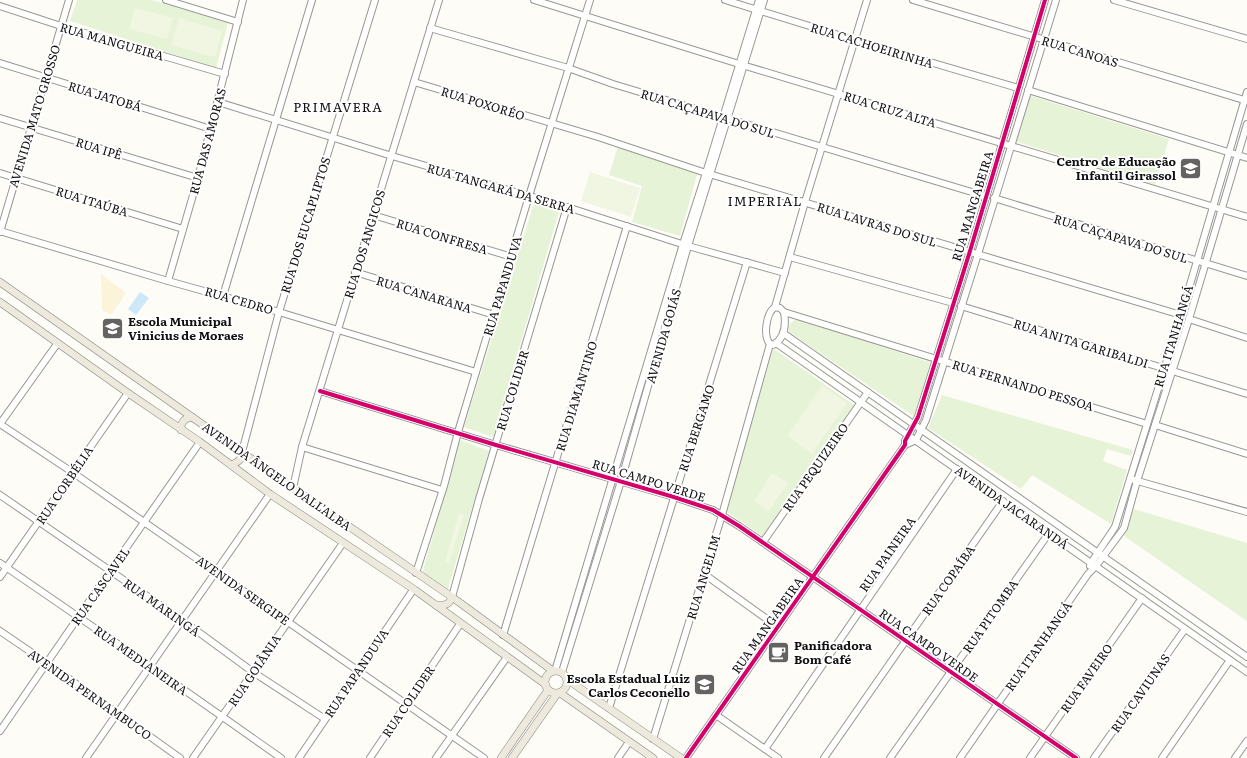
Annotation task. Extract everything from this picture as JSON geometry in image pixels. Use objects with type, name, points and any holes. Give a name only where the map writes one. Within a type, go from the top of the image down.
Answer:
[{"type":"main road","name":"AVENIDA ÂNGELO DALL'ALBA","points":[[0,282],[292,488],[452,597],[503,635],[557,671]]},
{"type":"main road","name":"AVENIDA ÂNGELO DALL'ALBA","points":[[0,302],[57,344],[200,442],[270,494],[436,605],[546,687]]},
{"type":"main road","points":[[181,430],[182,422],[187,418],[192,417]]},
{"type":"main road","points":[[231,465],[240,460],[242,457],[242,452]]},
{"type":"main road","points":[[436,605],[447,605],[452,597]]},
{"type":"main road","points":[[501,758],[546,687],[547,676],[557,671],[681,758]]},
{"type":"main road","points":[[512,758],[559,693],[566,689],[568,680]]},
{"type":"main road","points":[[546,687],[559,693],[653,758]]},
{"type":"street","name":"AVENIDA MATO GROSSO","points":[[0,232],[69,0]]},
{"type":"street","points":[[166,0],[238,22]]},
{"type":"street","name":"RUA DAS AMORAS","points":[[168,281],[198,178],[243,0]]},
{"type":"street","points":[[223,296],[312,0]]},
{"type":"street","name":"RUA DOS EUCAPLIPTOS","points":[[242,452],[279,312],[375,0]]},
{"type":"street","name":"RUA DOS ANGICOS","points":[[292,488],[302,447],[439,0]]},
{"type":"street","name":"RUA CRUZ ALTA","points":[[534,0],[742,65],[1247,216]]},
{"type":"street","name":"RUA PAPANDUVA","points":[[416,573],[512,257],[529,196],[590,0]]},
{"type":"street","name":"RUA CACHOEIRINHA","points":[[726,0],[1018,88]]},
{"type":"street","name":"AVENIDA GOIÁS","points":[[557,671],[613,479],[742,65],[758,10],[759,0]]},
{"type":"street","name":"AVENIDA GOIÁS","points":[[758,10],[764,0]]},
{"type":"street","points":[[784,312],[786,324],[783,333],[780,340],[773,344],[766,337],[766,330],[771,311],[775,306],[821,148],[867,0]]},
{"type":"street","name":"RUA CANOAS","points":[[913,0],[1246,101]]},
{"type":"street","name":"RUA MANGABEIRA","points":[[686,758],[905,445],[915,425],[970,251],[985,196],[1045,0]]},
{"type":"street","name":"RUA MANGABEIRA","points":[[916,440],[926,420],[945,361],[1056,0]]},
{"type":"street","points":[[1114,0],[1247,39]]},
{"type":"street","name":"RUA MANGUEIRA","points":[[0,6],[61,26],[225,74]]},
{"type":"street","name":"RUA CAÇAPAVA DO SUL","points":[[430,28],[568,68],[613,84],[725,117],[821,148],[985,196]]},
{"type":"street","name":"RUA JATOBÁ","points":[[0,63],[211,129]]},
{"type":"street","name":"RUA POXORÉO","points":[[414,82],[552,124]]},
{"type":"street","points":[[1028,90],[1247,158]]},
{"type":"street","name":"RUA ITANHANGÁ","points":[[960,758],[1088,574],[1115,527],[1163,368],[1181,315],[1228,153],[1246,101],[1247,92]]},
{"type":"street","name":"RUA TANGARÁ DA SERRA","points":[[218,102],[392,156],[567,207],[686,245],[785,273]]},
{"type":"street","name":"RUA IPÊ","points":[[0,118],[198,178]]},
{"type":"street","name":"RUA LAVRAS DO SUL","points":[[552,124],[598,137],[709,174],[1181,315]]},
{"type":"street","name":"RUA ITANHANGÁ","points":[[1100,554],[1124,528],[1137,481],[1189,320],[1247,124]]},
{"type":"street","name":"RUA ITAÚBA","points":[[0,173],[183,229]]},
{"type":"street","name":"RUA CAÇAPAVA DO SUL","points":[[994,198],[1247,276]]},
{"type":"street","name":"RUA COLIDER","points":[[452,597],[567,207]]},
{"type":"street","name":"RUA CONFRESA","points":[[373,215],[512,257]]},
{"type":"street","name":"RUA DIAMANTINO","points":[[503,635],[627,226]]},
{"type":"street","name":"RUA CEDRO","points":[[0,232],[279,312],[476,372]]},
{"type":"street","name":"AVENIDA GOIÁS","points":[[557,671],[621,481],[686,245]]},
{"type":"street","points":[[790,257],[953,303]]},
{"type":"street","name":"RUA BERGAMO","points":[[609,708],[747,262]]},
{"type":"street","name":"RUA CANARANA","points":[[355,272],[494,315]]},
{"type":"street","name":"RUA FERNANDO PESSOA","points":[[775,306],[784,312],[1147,424]]},
{"type":"street","name":"RUA ANITA GARIBALDI","points":[[961,306],[1247,394]]},
{"type":"street","points":[[1189,320],[1247,338]]},
{"type":"street","points":[[783,333],[1245,656],[1243,661],[1238,665]]},
{"type":"street","points":[[0,424],[57,344]]},
{"type":"street","name":"AVENIDA JACARANDÁ","points":[[773,344],[909,435],[1247,672]]},
{"type":"street","name":"RUA ANGELIM","points":[[653,739],[773,344]]},
{"type":"street","name":"RUA CAMPO VERDE","points":[[320,391],[713,510],[764,542],[1076,758]]},
{"type":"street","name":"RUA PEQUIZEIRO","points":[[764,542],[868,392]]},
{"type":"street","name":"RUA CORBÉLIA","points":[[0,577],[128,393]]},
{"type":"street","name":"AVENIDA SERGIPE","points":[[0,424],[72,472],[484,758]]},
{"type":"street","points":[[1155,425],[1247,454]]},
{"type":"street","points":[[905,445],[916,440]]},
{"type":"street","name":"RUA CASCAVEL","points":[[0,730],[200,442]]},
{"type":"street","points":[[302,447],[442,490]]},
{"type":"street","name":"RUA PAINEIRA","points":[[764,749],[957,469]]},
{"type":"street","points":[[1129,478],[1247,512]]},
{"type":"street","points":[[86,758],[270,494]]},
{"type":"street","name":"RUA MARINGÁ","points":[[0,495],[182,620],[253,672],[325,719]]},
{"type":"street","name":"RUA COPAÍBA","points":[[824,758],[1002,501]]},
{"type":"street","name":"RUA PITOMBA","points":[[890,758],[1049,533]]},
{"type":"street","name":"RUA GOIÂNIA","points":[[193,758],[343,543]]},
{"type":"street","name":"RUA MEDIANEIRA","points":[[0,563],[281,758]]},
{"type":"street","points":[[704,574],[778,627]]},
{"type":"street","name":"RUA PAPANDUVA","points":[[299,758],[414,590]]},
{"type":"street","name":"RUA FAVEIRO","points":[[1030,758],[1142,598]]},
{"type":"street","name":"RUA COLIDER","points":[[370,758],[460,624]]},
{"type":"street","name":"RUA CAVIUNAS","points":[[1094,758],[1185,629]]},
{"type":"street","name":"AVENIDA PERNAMBUCO","points":[[0,631],[47,662],[180,758]]},
{"type":"street","points":[[436,758],[507,657]]},
{"type":"street","points":[[1162,758],[1230,660]]},
{"type":"street","points":[[716,715],[778,758]]},
{"type":"street","points":[[1235,758],[1247,741]]},
{"type":"street","points":[[618,758],[629,742]]},
{"type":"green space","points":[[77,0],[152,0],[228,23],[216,68],[70,21]]},
{"type":"green space","points":[[135,8],[173,18],[167,39],[129,29]]},
{"type":"green space","points":[[179,18],[222,31],[215,57],[171,45]]},
{"type":"green space","points":[[1028,95],[1169,139],[1155,185],[1014,141]]},
{"type":"green space","points":[[618,146],[698,171],[680,236],[632,222],[642,186],[609,175]]},
{"type":"green space","points":[[590,172],[640,188],[631,217],[581,201]]},
{"type":"green space","points":[[534,203],[559,212],[493,437],[464,427]]},
{"type":"green space","points":[[797,319],[932,363],[915,417],[789,332],[790,324]]},
{"type":"green space","points":[[774,349],[854,405],[762,536],[726,511]]},
{"type":"green space","points":[[822,386],[847,403],[812,454],[787,436]]},
{"type":"green space","points":[[942,395],[1133,450],[1131,456],[1107,449],[1103,461],[1127,470],[1111,524],[1032,475],[1021,489],[928,428]]},
{"type":"green space","points":[[460,440],[489,451],[447,592],[422,574]]},
{"type":"green space","points":[[772,473],[788,483],[769,511],[754,501]]},
{"type":"green space","points":[[1134,509],[1247,543],[1247,621],[1124,536]]},
{"type":"green space","points":[[459,513],[464,515],[449,563],[445,562]]},
{"type":"sand","points":[[101,274],[126,293],[111,315],[102,310]]},
{"type":"water","points":[[140,292],[149,298],[136,315],[128,309]]},
{"type":"cycle path","points":[[686,758],[905,445],[905,441],[918,417],[970,251],[1045,0]]},
{"type":"cycle path","points":[[320,391],[713,510],[739,526],[1076,758]]},
{"type":"place","name":"Centro de Educação Infantil Girassol","points":[[1191,168]]},
{"type":"place","name":"Escola Municipal Vinicius de Moraes","points":[[113,328]]},
{"type":"place","name":"Panificadora Bom Café","points":[[779,652]]},
{"type":"place","name":"Escola Estadual Luiz Carlos Ceconello","points":[[705,685]]},
{"type":"district","name":"PRIMAVERA","points":[[338,106]]},
{"type":"district","name":"IMPERIAL","points":[[765,200]]}]
